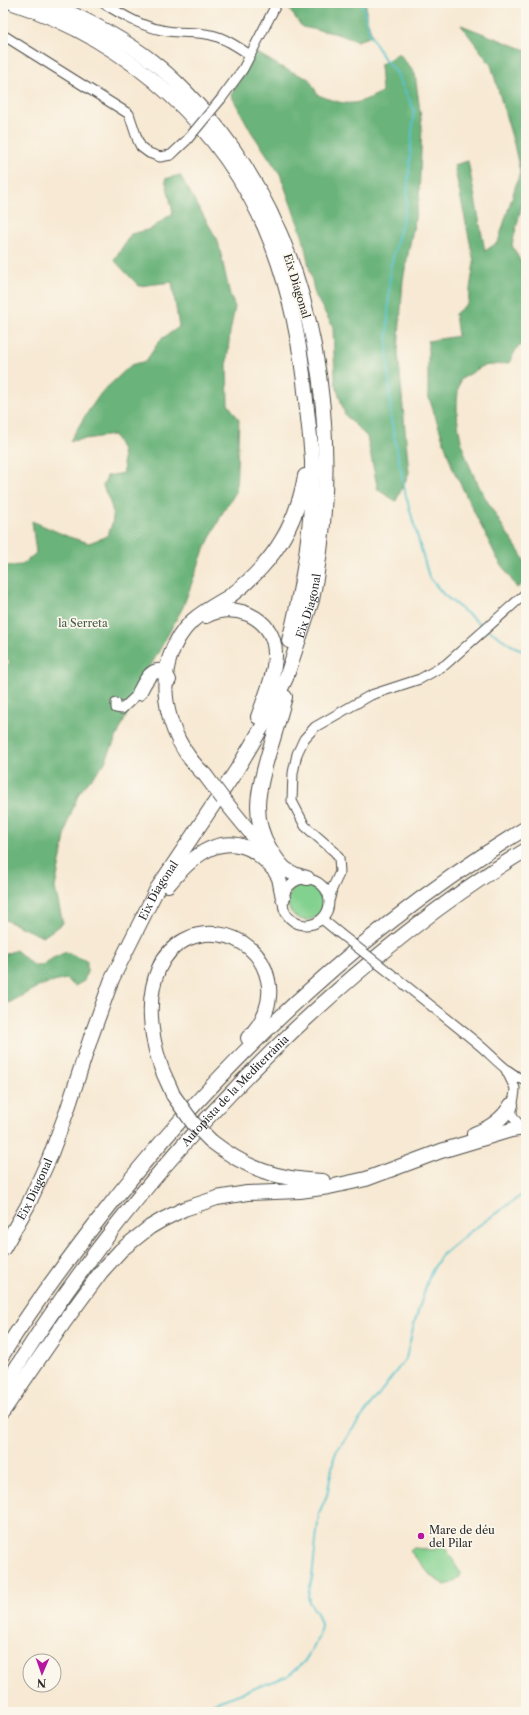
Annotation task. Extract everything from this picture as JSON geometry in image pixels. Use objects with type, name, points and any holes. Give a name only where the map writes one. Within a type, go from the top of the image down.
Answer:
[{"type":"highway","name":"Eix Diagonal","points":[[3,1233],[40,1159],[65,1095],[109,970],[119,948],[157,880],[240,750],[270,693],[286,652],[299,601],[305,565],[311,510],[312,460],[308,412],[300,352],[289,301],[272,246],[246,191],[212,140],[180,104],[143,71],[103,44],[60,21],[13,3]]},
{"type":"highway","name":"Eix Diagonal","points":[[3,1249],[28,1205],[49,1159],[105,998],[136,930],[165,876],[236,772],[265,722],[286,678],[312,600],[322,520],[325,473],[325,448],[319,375],[303,299],[280,234],[247,169],[218,129],[180,86],[154,63],[131,46],[87,21],[48,3]]},
{"type":"highway","points":[[66,3],[110,28],[131,46]]},
{"type":"highway","points":[[3,8],[32,16],[103,44]]},
{"type":"highway","points":[[139,693],[151,674],[171,651],[193,620],[230,595],[253,577],[272,555],[286,532],[298,507],[304,483],[308,453],[308,412]]},
{"type":"highway","points":[[283,898],[276,866],[260,828],[258,796],[263,772],[306,627],[312,600]]},
{"type":"highway","points":[[175,726],[173,678],[176,659],[181,646],[191,629],[200,620],[209,614],[224,610],[239,611],[256,620],[265,628],[274,644],[276,656],[275,669],[258,717]]},
{"type":"highway","points":[[177,641],[170,657],[167,674],[169,678],[170,705],[175,726],[185,752],[205,775],[276,866]]},
{"type":"highway","points":[[151,674],[159,670],[167,674]]},
{"type":"highway","points":[[139,693],[149,687],[155,687],[160,690],[164,709],[175,726]]},
{"type":"highway","name":"Autopista de la Mediterrània","points":[[3,1354],[43,1294],[83,1239],[125,1186],[168,1134],[249,1048],[310,990],[413,904],[476,859],[526,828]]},
{"type":"highway","points":[[136,930],[179,871],[198,854],[210,848],[227,845],[243,847],[293,875],[311,879]]},
{"type":"highway","name":"Autopista de la Mediterrània","points":[[3,1390],[60,1303],[120,1221],[190,1139],[254,1070],[314,1012],[391,945],[471,886],[526,850]]},
{"type":"highway","points":[[83,1239],[108,1198],[132,1168],[190,1100],[253,1033],[264,1016],[269,999],[269,985],[264,966],[252,950],[235,938],[215,934],[204,934],[190,937],[172,948],[159,968],[153,991],[152,1020],[154,1040],[160,1064],[173,1094],[193,1123],[211,1141],[233,1157],[269,1174],[304,1180],[328,1181],[359,1176],[480,1131],[506,1114],[513,1100]]},
{"type":"highway","points":[[3,1411],[64,1321],[101,1272],[121,1250],[150,1227],[162,1220],[184,1209],[217,1198],[248,1193],[300,1191],[329,1187],[366,1179],[441,1151],[511,1130],[525,1128]]},
{"type":"street","points":[[103,3],[144,25],[172,32],[211,35],[229,42],[250,55]]},
{"type":"street","points":[[3,34],[129,114],[141,147],[149,153],[160,157],[171,154],[187,140],[221,99],[243,69],[277,3]]},
{"type":"street","points":[[340,872],[329,880],[322,881],[311,879],[294,881],[285,892],[283,898],[286,914],[296,923],[308,925],[314,924],[322,919],[328,912],[332,889],[340,872],[338,856],[305,826],[292,801],[293,773],[297,754],[304,739],[315,727],[371,695],[432,673],[475,639],[526,593]]},
{"type":"street","points":[[116,703],[116,708],[122,709],[139,693]]},
{"type":"street","points":[[311,879],[325,887],[330,898]]},
{"type":"street","points":[[322,919],[473,1040],[505,1069],[526,1081]]},
{"type":"street","points":[[505,1069],[514,1085],[514,1118],[525,1128]]},
{"type":"street","points":[[513,1100],[526,1086]]},
{"type":"green space","points":[[285,3],[366,3],[366,15],[372,36],[357,41],[334,33],[302,27]]},
{"type":"green space","points":[[461,25],[526,50],[526,188],[512,245],[526,272],[526,342],[517,348],[509,363],[483,366],[460,380],[457,400],[461,439],[473,475],[492,510],[525,562],[526,581],[517,588],[497,558],[453,469],[428,395],[428,341],[458,336],[455,314],[468,303],[474,262],[454,165],[468,161],[485,251],[498,242],[520,172],[514,144],[491,65]]},
{"type":"green space","points":[[256,52],[281,67],[309,79],[318,95],[343,103],[357,102],[382,92],[380,65],[399,53],[415,74],[422,126],[419,198],[403,280],[398,352],[409,473],[396,501],[378,490],[367,437],[345,415],[335,382],[333,327],[315,295],[303,238],[280,174],[252,133],[231,95]]},
{"type":"green space","name":"la Serreta","points":[[180,175],[218,241],[230,295],[235,307],[230,332],[227,361],[228,404],[239,420],[236,492],[223,512],[204,550],[183,607],[142,682],[104,764],[79,793],[68,821],[55,888],[63,923],[43,937],[3,919],[3,670],[10,662],[3,655],[3,576],[5,566],[22,565],[36,553],[32,521],[69,537],[89,543],[107,536],[113,516],[109,500],[103,486],[107,476],[124,473],[122,450],[114,435],[70,441],[101,393],[131,365],[146,361],[160,340],[179,327],[172,282],[139,286],[114,260],[131,234],[151,229],[167,217],[171,216],[173,212],[165,179]]},
{"type":"green space","points":[[310,884],[319,889],[323,895],[323,909],[319,915],[310,920],[302,920],[293,915],[289,909],[288,898],[293,889],[299,885]]},
{"type":"green space","points":[[16,950],[33,965],[42,965],[66,952],[87,961],[87,972],[84,981],[75,986],[66,979],[42,985],[3,1006],[3,955]]},
{"type":"green space","points":[[443,1544],[461,1573],[459,1578],[453,1583],[445,1585],[432,1577],[410,1551],[414,1548],[434,1550]]},
{"type":"waterway","points":[[362,3],[370,35],[387,63],[396,72],[414,110],[406,207],[390,269],[387,345],[391,420],[406,496],[429,577],[444,595],[484,627]]},
{"type":"waterway","points":[[489,630],[511,645],[526,652]]},
{"type":"waterway","points":[[190,1712],[288,1676],[304,1662],[319,1636],[321,1624],[317,1613],[309,1602],[308,1595],[312,1578],[319,1513],[327,1495],[337,1450],[406,1358],[415,1321],[430,1274],[441,1256],[467,1234],[526,1192]]},
{"type":"place","name":"Mare de déu del Pilar","points":[[421,1536]]}]
